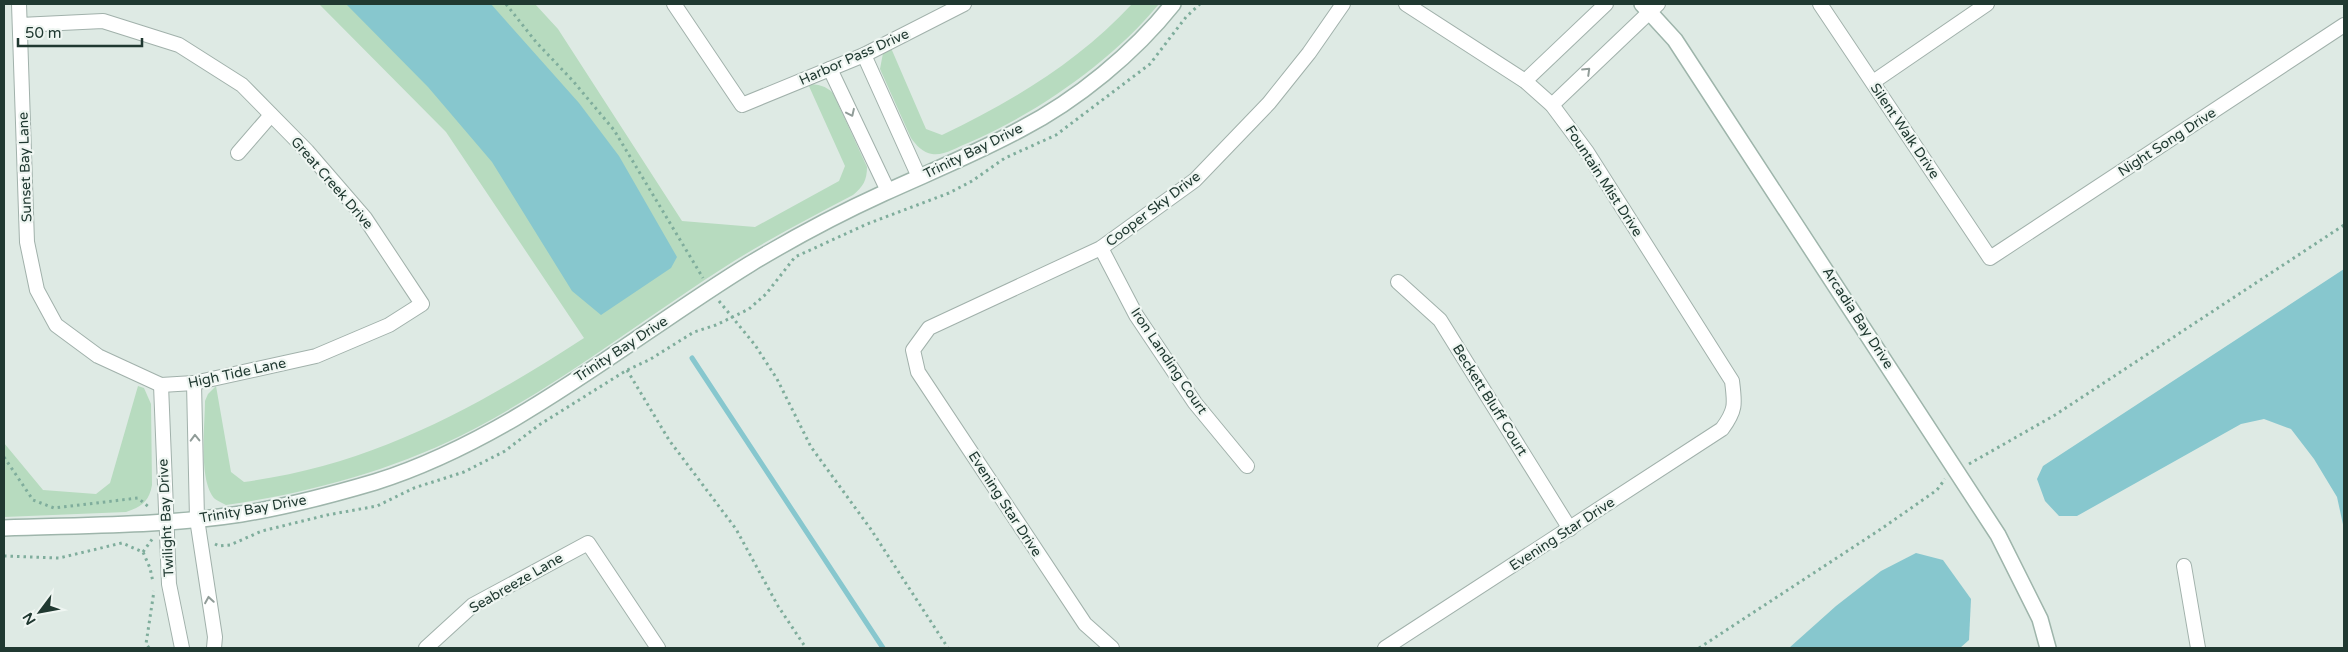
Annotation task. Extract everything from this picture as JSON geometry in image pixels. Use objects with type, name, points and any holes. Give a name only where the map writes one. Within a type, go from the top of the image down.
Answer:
[{"type":"street","name":"Sunset Bay Lane","points":[[19,4],[27,242],[37,290],[56,325]]},
{"type":"street","name":"Harbor Pass Drive","points":[[674,4],[742,105],[864,55],[964,4]]},
{"type":"street","name":"Trinity Bay Drive","points":[[4,528],[165,521],[241,514],[312,500],[378,481],[421,464],[483,435],[540,402],[750,264],[808,230],[1025,128],[1068,100],[1106,71],[1173,4]]},
{"type":"street","name":"Cooper Sky Drive","points":[[913,350],[929,328],[1101,248],[1195,180],[1269,103],[1309,54],[1343,4]]},
{"type":"street","name":"Fountain Mist Drive","points":[[1406,4],[1525,81],[1552,105],[1587,152],[1732,382],[1733,414]]},
{"type":"street","points":[[1525,81],[1606,4]]},
{"type":"street","name":"Silent Walk Drive","points":[[1820,4],[1990,258]]},
{"type":"street","points":[[1873,82],[1986,4]]},
{"type":"street","points":[[1552,105],[1650,6]]},
{"type":"street","name":"Arcadia Bay Drive","points":[[1650,6],[1675,40],[1998,535],[2040,620],[2048,648]]},
{"type":"street","name":"Great Creek Drive","points":[[20,25],[103,21],[179,45],[242,85],[307,151],[365,218],[422,304]]},
{"type":"street","name":"Night Song Drive","points":[[1990,258],[2344,25]]},
{"type":"street","points":[[864,55],[919,178]]},
{"type":"street","points":[[830,69],[888,191]]},
{"type":"street","points":[[238,153],[271,114]]},
{"type":"street","name":"Iron Landing Court","points":[[1101,248],[1136,314],[1195,403],[1247,466]]},
{"type":"street","name":"Beckett Bluff Court","points":[[1398,282],[1440,320],[1570,529]]},
{"type":"street","name":"High Tide Lane","points":[[56,325],[98,356],[161,385],[194,384],[316,356],[389,325],[422,304]]},
{"type":"street","name":"Evening Star Drive","points":[[913,350],[918,372],[1084,624],[1112,648]]},
{"type":"street","points":[[194,384],[197,519],[215,637],[214,648]]},
{"type":"street","name":"Twilight Bay Drive","points":[[161,385],[169,584],[182,648]]},
{"type":"street","name":"Evening Star Drive","points":[[1386,648],[1702,443],[1722,429],[1733,414]]},
{"type":"street","name":"Seabreeze Lane","points":[[426,648],[473,605],[588,543],[658,648]]},
{"type":"street","points":[[2184,566],[2198,648]]},
{"type":"path","points":[[506,4],[536,42],[573,81],[614,130],[704,279]]},
{"type":"path","points":[[210,542],[219,546],[230,545],[262,531],[326,515],[377,506],[414,488],[464,472],[505,451],[540,425],[627,370],[649,360],[694,332],[749,309],[766,294],[795,258],[867,224],[949,193],[972,181],[1005,158],[1056,134],[1150,64],[1186,18],[1200,4]]},
{"type":"path","points":[[1700,648],[1881,529],[1937,490],[1947,477],[2055,414],[2344,225]]},
{"type":"path","points":[[715,298],[755,345],[777,378],[798,425],[811,447],[870,528],[948,648]]},
{"type":"path","points":[[627,370],[670,440],[736,529],[778,606],[806,648]]},
{"type":"path","points":[[4,457],[33,500],[54,508],[138,498],[165,521]]},
{"type":"path","points":[[4,556],[59,558],[122,542],[143,552],[150,568],[154,590],[146,635],[146,644],[149,648]]},
{"type":"green space","points":[[319,4],[535,4],[558,29],[682,221],[755,227],[839,181],[845,166],[808,84],[822,86],[833,93],[867,167],[866,176],[862,186],[853,195],[734,261],[541,390],[474,429],[415,456],[353,478],[290,494],[226,505],[215,499],[210,491],[204,467],[205,401],[208,394],[216,386],[231,472],[244,482],[291,474],[336,462],[422,430],[503,388],[584,338],[446,132]]},
{"type":"green space","points":[[1132,4],[1159,4],[1140,25],[1095,66],[1046,102],[994,131],[941,154],[926,152],[917,146],[911,138],[880,69],[883,53],[891,48],[926,129],[942,135],[1019,94],[1067,62],[1090,44]]},
{"type":"green space","points":[[138,386],[144,388],[151,404],[152,485],[149,496],[144,503],[126,512],[4,517],[4,443],[43,490],[96,494],[110,483]]},
{"type":"water","points":[[346,4],[491,4],[579,103],[619,156],[677,257],[671,268],[601,315],[572,291],[492,162],[428,87]]},
{"type":"water","points":[[2344,269],[2344,529],[2337,497],[2314,459],[2291,429],[2264,419],[2241,424],[2077,516],[2059,516],[2045,501],[2037,479],[2043,466]]},
{"type":"water","points":[[1916,553],[1943,560],[1971,599],[1969,640],[1960,648],[1789,648],[1836,606],[1881,571]]},
{"type":"waterway","points":[[692,358],[883,648]]}]
